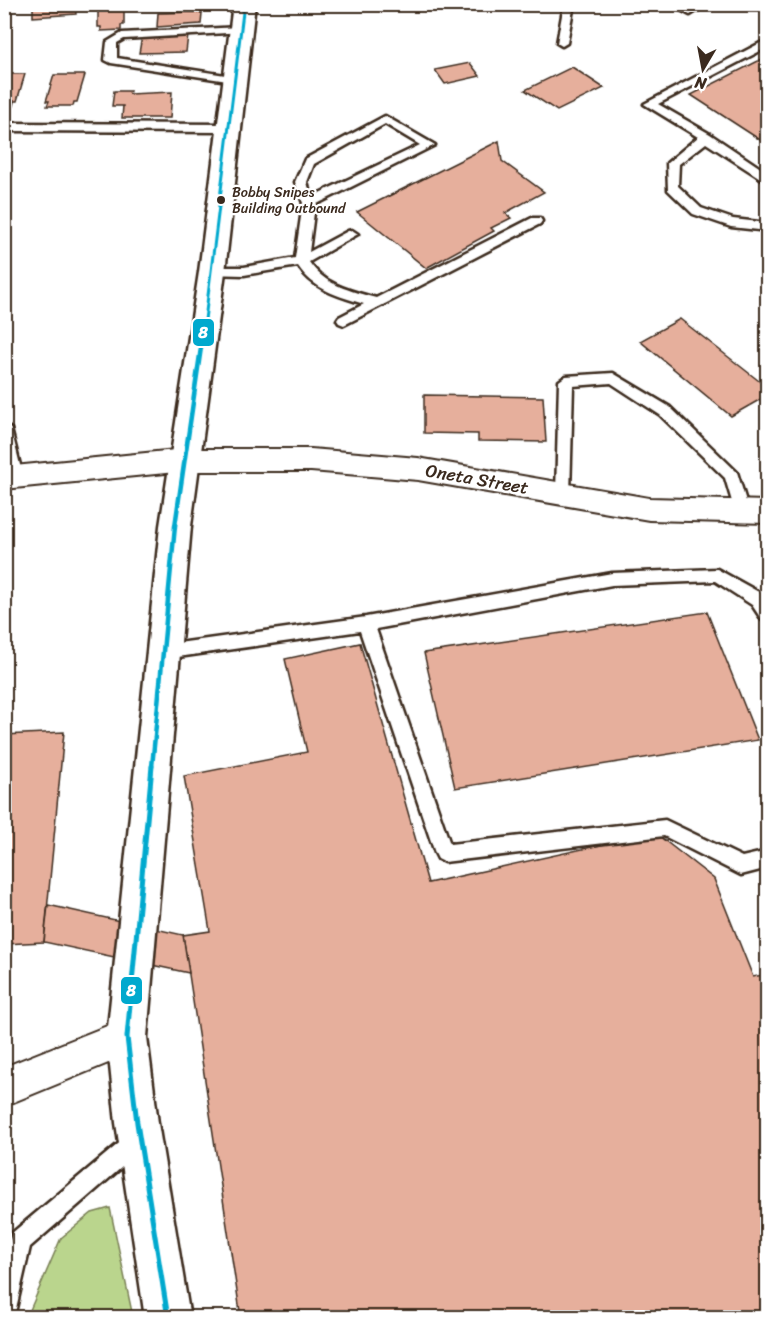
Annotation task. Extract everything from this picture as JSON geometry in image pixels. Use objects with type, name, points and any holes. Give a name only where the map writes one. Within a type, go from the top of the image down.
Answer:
[{"type":"street","points":[[168,1317],[140,1139],[127,1037],[164,652],[171,552],[212,272],[227,128],[244,4]]},
{"type":"street","name":"Oneta Street","points":[[10,477],[186,460],[311,460],[418,469],[649,509],[754,512]]},
{"type":"street","points":[[4,1087],[127,1037]]},
{"type":"lane","points":[[562,42],[569,4]]},
{"type":"lane","points":[[674,4],[690,12],[703,4]]},
{"type":"lane","points":[[234,79],[111,60],[112,42],[123,36],[240,30]]},
{"type":"lane","points":[[768,42],[650,104],[768,179]]},
{"type":"lane","points":[[309,203],[429,145],[385,119],[309,162],[302,174],[300,190],[309,203],[301,261],[312,278],[337,291],[377,303]]},
{"type":"lane","points":[[4,127],[227,128]]},
{"type":"lane","points":[[706,138],[673,163],[672,188],[697,210],[731,223],[768,227]]},
{"type":"lane","points":[[344,320],[536,221]]},
{"type":"lane","points":[[212,272],[244,271],[301,261],[352,234]]},
{"type":"lane","points":[[563,494],[567,381],[613,378],[665,411],[732,476],[754,512]]},
{"type":"lane","points":[[4,429],[10,477]]},
{"type":"lane","points":[[164,652],[366,624],[612,579],[717,575],[758,600],[768,615]]},
{"type":"lane","points":[[366,624],[444,853],[665,828],[741,866],[768,859]]},
{"type":"lane","points":[[4,1313],[20,1241],[140,1139]]},
{"type":"green space","points":[[110,1208],[133,1317],[27,1317],[61,1238],[92,1213]]},
{"type":"building","points":[[33,4],[75,4],[76,14],[33,17]]},
{"type":"building","points":[[124,6],[124,25],[121,25],[121,30],[101,31],[101,27],[98,27],[98,7]]},
{"type":"building","points":[[158,13],[202,13],[201,24],[157,27]]},
{"type":"building","points":[[188,35],[186,52],[139,53],[142,36]]},
{"type":"building","points":[[768,56],[768,145],[691,95]]},
{"type":"building","points":[[470,63],[480,76],[445,84],[435,70]]},
{"type":"building","points":[[572,67],[604,88],[557,111],[525,90]]},
{"type":"building","points":[[4,74],[25,74],[17,101],[14,101],[13,106],[4,106]]},
{"type":"building","points":[[54,75],[85,75],[77,102],[74,102],[73,106],[47,106],[49,101],[46,101]]},
{"type":"building","points":[[114,91],[130,91],[129,94],[172,92],[170,118],[122,118],[123,106],[112,106]]},
{"type":"building","points":[[499,141],[502,161],[544,192],[505,213],[511,218],[491,228],[494,231],[426,268],[357,212]]},
{"type":"building","points":[[680,319],[768,388],[768,395],[731,416],[640,341]]},
{"type":"building","points":[[424,395],[543,397],[546,442],[478,441],[478,434],[424,433]]},
{"type":"building","points":[[707,612],[758,740],[455,788],[424,653]]},
{"type":"building","points":[[360,643],[428,883],[655,833],[714,879],[753,977],[768,974],[768,1318],[241,1318],[183,935],[210,931],[184,776],[307,752],[285,659]]},
{"type":"building","points":[[64,732],[44,942],[4,944],[4,735]]},
{"type":"building","points":[[48,905],[183,935],[189,973],[44,942]]},
{"type":"transit line","name":"8","points":[[168,1318],[137,1123],[127,1037],[175,526],[212,272],[244,4]]},
{"type":"place","name":"Bobby Snipes Building Outbound","points":[[221,200]]}]
